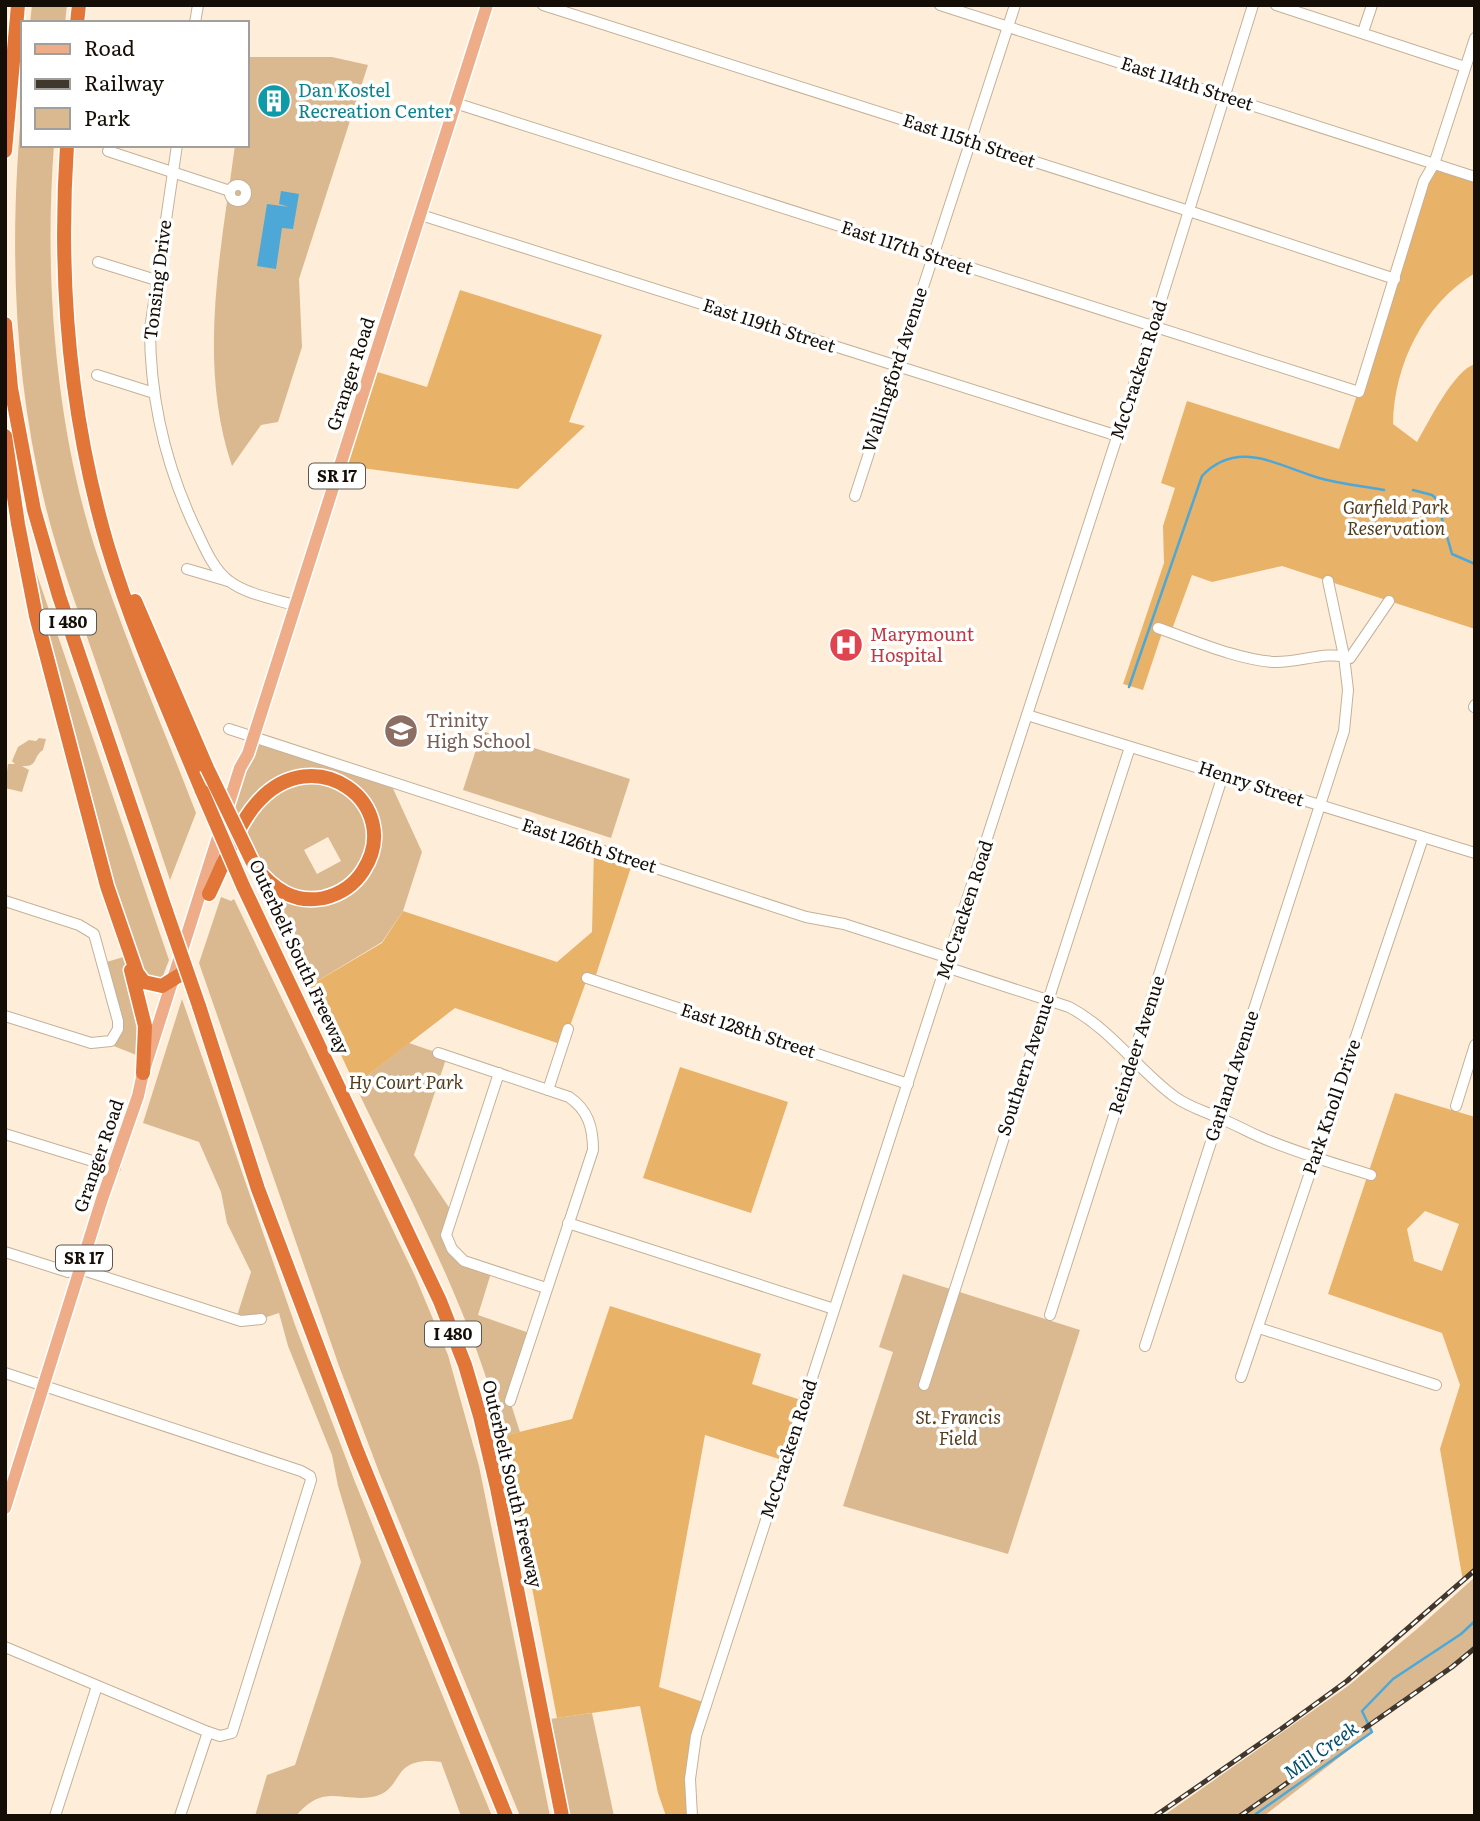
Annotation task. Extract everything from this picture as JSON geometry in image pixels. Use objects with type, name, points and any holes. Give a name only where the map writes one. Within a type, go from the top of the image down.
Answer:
[{"type":"highway","points":[[5,151],[18,5]]},
{"type":"highway","name":"Outerbelt South Freeway","points":[[67,147],[63,233],[66,324],[80,432],[108,546],[149,663],[243,886],[434,1290],[465,1365],[496,1488],[562,1816]]},
{"type":"highway","name":"I 480","points":[[5,324],[13,401],[34,510],[59,596],[199,1006],[258,1189],[357,1451],[506,1816]]},
{"type":"highway","points":[[5,436],[18,524],[41,639],[145,1026],[143,1073]]},
{"type":"highway","points":[[108,546],[151,637],[207,768],[256,867],[274,887],[293,897],[314,899],[337,893],[360,875],[370,856],[372,833],[368,812],[355,793],[336,780],[314,775],[284,782],[262,797],[250,811],[209,894]]},
{"type":"highway","points":[[119,924],[140,978],[156,986],[167,985],[178,977]]},
{"type":"main road","name":"Granger Road","points":[[5,1508],[102,1199],[138,1096],[143,1073],[209,894],[246,771],[253,737],[487,5]]},
{"type":"main road","name":"Granger Road","points":[[138,1096],[149,1079],[240,768],[248,754]]},
{"type":"street","name":"East 115th Street","points":[[543,5],[1395,279]]},
{"type":"street","name":"East 114th Street","points":[[940,5],[1475,177]]},
{"type":"street","name":"Wallingford Avenue","points":[[855,496],[1015,5]]},
{"type":"street","name":"McCracken Road","points":[[692,1816],[690,1779],[696,1735],[1118,436],[1253,5]]},
{"type":"street","points":[[1276,5],[1465,67]]},
{"type":"street","points":[[1363,32],[1372,5]]},
{"type":"street","points":[[1395,279],[1424,181],[1434,163],[1475,38]]},
{"type":"street","name":"East 117th Street","points":[[455,103],[1359,393],[1395,279]]},
{"type":"street","name":"Tonsing Drive","points":[[177,147],[150,329],[150,358],[161,437],[175,480],[207,553],[229,581],[294,606]]},
{"type":"street","points":[[108,151],[230,191]]},
{"type":"street","name":"East 119th Street","points":[[421,215],[1118,436]]},
{"type":"street","points":[[98,262],[156,280]]},
{"type":"street","points":[[97,375],[154,393]]},
{"type":"street","points":[[187,569],[229,581]]},
{"type":"street","name":"Garland Avenue","points":[[1144,1346],[1344,731],[1348,690],[1344,656],[1328,581]]},
{"type":"street","points":[[1158,628],[1240,656],[1273,662],[1304,661],[1337,653],[1350,658],[1389,601]]},
{"type":"street","name":"Henry Street","points":[[1027,715],[1475,853]]},
{"type":"street","name":"East 126th Street","points":[[229,729],[806,917],[844,924],[1048,1000],[1086,1016],[1102,1027],[1155,1082],[1200,1112],[1218,1117],[1260,1137],[1371,1175]]},
{"type":"street","name":"Southern Avenue","points":[[924,1385],[1130,747]]},
{"type":"street","name":"Reindeer Avenue","points":[[1050,1315],[1223,775]]},
{"type":"street","name":"Park Knoll Drive","points":[[1241,1377],[1423,838]]},
{"type":"street","points":[[5,901],[88,929],[97,939],[118,1020],[115,1036],[106,1043],[91,1043],[5,1016]]},
{"type":"street","name":"East 128th Street","points":[[587,978],[908,1084]]},
{"type":"street","points":[[548,1090],[568,1029]]},
{"type":"street","points":[[1456,1106],[1475,1045]]},
{"type":"street","points":[[438,1053],[569,1097],[582,1107],[593,1133],[593,1150],[510,1401]]},
{"type":"street","points":[[499,1073],[446,1235],[452,1249],[464,1261],[546,1288]]},
{"type":"street","points":[[5,1134],[114,1168]]},
{"type":"street","points":[[568,1223],[834,1309]]},
{"type":"street","points":[[5,1252],[68,1272],[80,1269],[241,1321],[261,1319]]},
{"type":"street","points":[[1259,1328],[1436,1385]]},
{"type":"street","points":[[5,1373],[301,1471],[310,1476],[311,1480],[232,1733],[220,1736],[208,1732],[5,1647]]},
{"type":"street","points":[[55,1816],[97,1686]]},
{"type":"street","points":[[180,1816],[208,1732]]},
{"type":"green space","points":[[32,5],[67,5],[65,21],[30,21]]},
{"type":"green space","points":[[248,57],[332,57],[368,65],[299,279],[302,347],[278,422],[261,425],[232,466],[216,387],[215,306],[235,147],[248,147]]},
{"type":"green space","points":[[21,120],[21,147],[54,147],[51,194],[52,296],[70,448],[94,545],[117,613],[196,813],[170,880],[62,565],[34,454],[16,300]]},
{"type":"green space","name":"Garfield Park Reservation","points":[[1434,164],[1475,177],[1475,273],[1441,301],[1415,338],[1399,379],[1393,424],[1417,442],[1450,386],[1467,368],[1475,364],[1475,629],[1282,566],[1212,582],[1192,575],[1171,632],[1163,630],[1143,690],[1123,684],[1164,563],[1163,526],[1175,488],[1161,483],[1187,401],[1339,449]]},
{"type":"green space","points":[[460,290],[602,335],[569,422],[585,426],[518,489],[340,465],[371,370],[427,387]]},
{"type":"green space","points":[[35,569],[169,960],[161,981],[148,979],[138,968],[56,682],[33,571]]},
{"type":"green space","points":[[482,731],[630,779],[611,838],[463,790]]},
{"type":"green space","points":[[253,737],[390,782],[422,852],[403,911],[382,942],[309,986],[226,809]],"holes":[[[328,837],[341,861],[317,874],[304,850]]]},
{"type":"green space","points":[[39,738],[46,739],[43,750],[31,765],[22,766],[29,770],[22,792],[5,788],[8,764],[15,764],[12,761],[18,747],[29,740],[36,741]]},
{"type":"green space","points":[[594,848],[633,861],[594,981],[587,979],[563,1045],[455,1008],[355,1085],[309,986],[382,943],[403,911],[557,962],[592,932]]},
{"type":"green space","points":[[221,897],[231,901],[234,899],[415,1276],[448,1355],[479,1466],[550,1816],[520,1816],[379,1472],[339,1366],[199,963]]},
{"type":"green space","points":[[127,956],[143,1014],[139,1056],[106,1043],[118,1029],[103,963]]},
{"type":"green space","points":[[182,999],[295,1325],[355,1482],[492,1816],[461,1816],[441,1762],[424,1761],[405,1768],[390,1788],[372,1797],[324,1797],[306,1806],[296,1816],[255,1816],[267,1775],[295,1765],[361,1562],[338,1486],[332,1455],[288,1346],[279,1313],[261,1319],[236,1319],[251,1272],[227,1223],[221,1192],[199,1142],[143,1123]]},
{"type":"green space","name":"Hy Court Park","points":[[409,1043],[447,1056],[414,1155],[452,1212],[446,1235],[464,1261],[492,1270],[478,1315],[532,1334],[510,1401],[520,1432],[503,1436],[475,1345],[457,1300],[355,1085]]},
{"type":"green space","points":[[680,1067],[788,1102],[751,1213],[643,1178]]},
{"type":"green space","points":[[1395,1093],[1475,1117],[1475,1570],[1463,1581],[1440,1449],[1460,1385],[1442,1333],[1328,1294]],"holes":[[[1425,1211],[1459,1224],[1442,1271],[1414,1261],[1407,1229]]]},
{"type":"green space","name":"St. Francis Field","points":[[903,1274],[1080,1330],[1008,1554],[843,1506],[893,1352],[879,1347]]},
{"type":"green space","points":[[610,1306],[761,1354],[752,1384],[804,1401],[785,1461],[705,1435],[659,1687],[706,1703],[696,1736],[692,1816],[666,1816],[658,1793],[640,1706],[557,1718],[503,1436],[572,1419]]},
{"type":"green space","points":[[1475,1577],[1475,1648],[1368,1725],[1372,1732],[1264,1816],[1163,1816],[1348,1686]]},
{"type":"green space","points":[[592,1713],[614,1816],[562,1816],[543,1720]]},
{"type":"water","points":[[281,191],[299,194],[293,229],[282,228],[276,269],[257,266],[267,204],[289,207],[279,204]]},
{"type":"waterway","points":[[1129,687],[1202,476],[1216,465],[1230,459],[1259,458],[1327,480],[1384,490]]},
{"type":"waterway","points":[[1413,490],[1432,495],[1442,504],[1442,519],[1452,554],[1475,564]]},
{"type":"waterway","name":"Mill Creek","points":[[1475,1451],[1475,1459]]},
{"type":"waterway","name":"Mill Creek","points":[[1253,1816],[1372,1732],[1362,1711],[1393,1679],[1461,1634],[1475,1621]]},
{"type":"railway","points":[[1155,1816],[1347,1681],[1475,1570]]},
{"type":"railway","points":[[1240,1816],[1475,1648]]},
{"type":"place","name":"Dan Kostel Recreation Center","points":[[274,101]]},
{"type":"place","name":"Marymount Hospital","points":[[846,645]]},
{"type":"place","name":"Trinity High School","points":[[401,731]]}]
